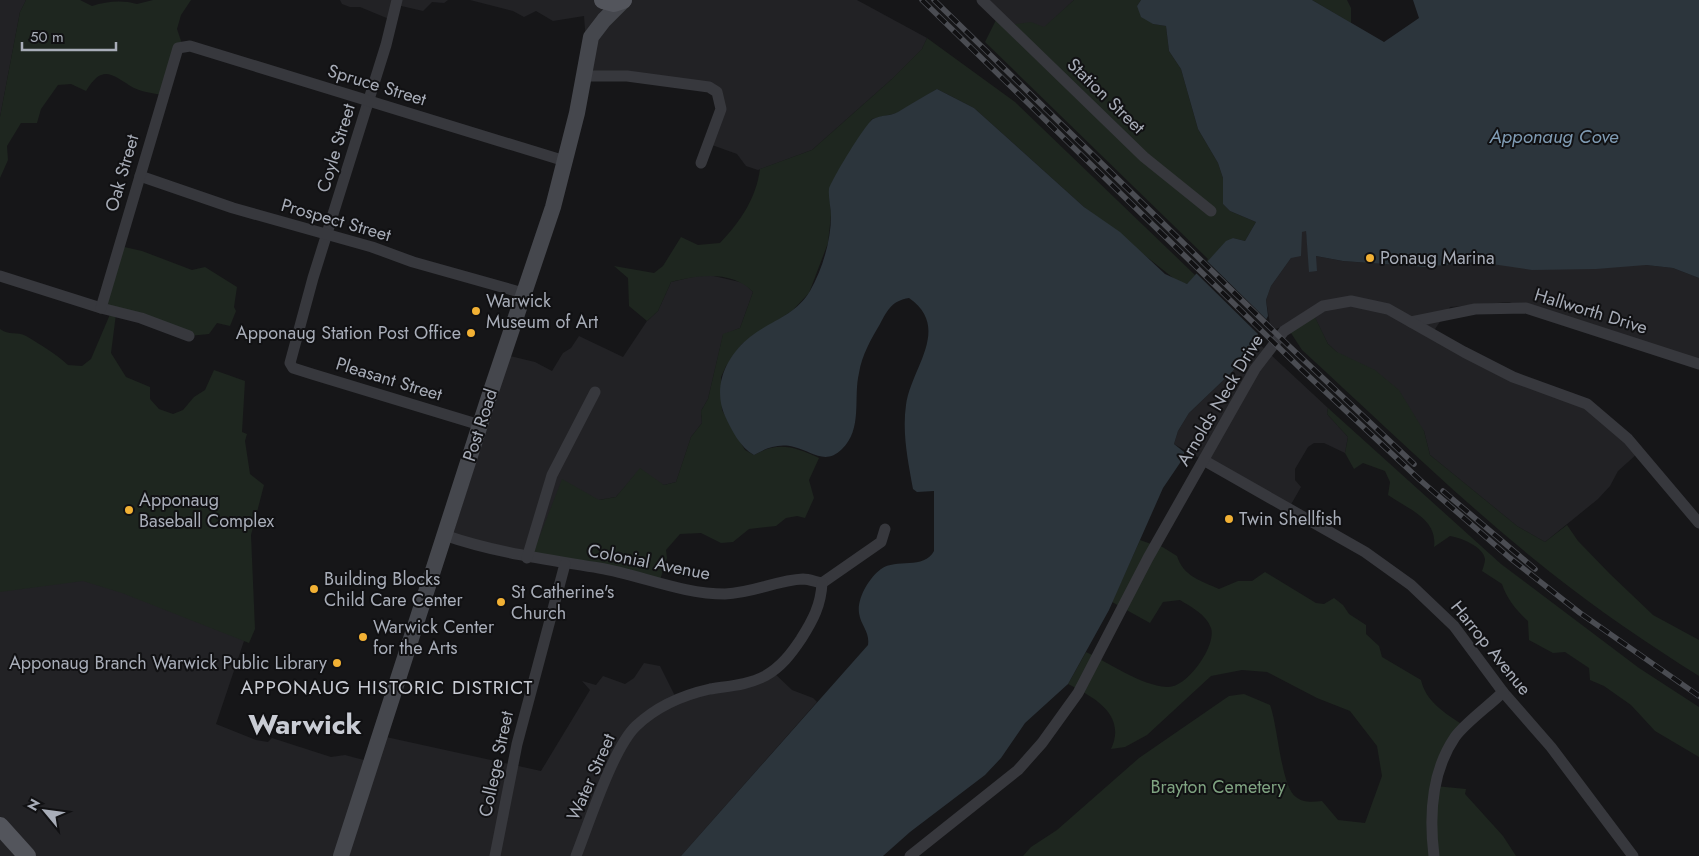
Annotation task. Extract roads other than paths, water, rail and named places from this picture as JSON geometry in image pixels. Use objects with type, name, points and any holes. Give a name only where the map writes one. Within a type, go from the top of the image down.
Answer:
[{"type":"main road","name":"Post Road","points":[[603,0],[614,3],[623,0]]},
{"type":"main road","name":"Post Road","points":[[341,856],[523,293],[553,207],[578,113],[591,37],[623,0]]},
{"type":"main road","points":[[0,826],[27,856]]},
{"type":"street","name":"Coyle Street","points":[[290,364],[327,234],[369,101],[398,0]]},
{"type":"street","name":"Station Street","points":[[982,0],[1144,157],[1211,211]]},
{"type":"street","name":"Spruce Street","points":[[178,48],[190,46],[565,161]]},
{"type":"street","name":"Oak Street","points":[[101,308],[178,48]]},
{"type":"street","points":[[583,76],[627,76],[709,87],[717,92],[721,109],[701,163]]},
{"type":"street","name":"Prospect Street","points":[[140,176],[233,208],[523,293]]},
{"type":"street","points":[[0,276],[101,308],[141,318],[189,336]]},
{"type":"street","name":"Arnolds Neck Drive","points":[[910,856],[1012,774],[1042,743],[1078,693],[1148,558],[1205,461],[1260,361],[1284,331],[1323,306],[1351,301],[1388,309],[1464,352],[1514,377],[1587,404],[1628,439],[1699,523]]},
{"type":"street","name":"Hallworth Drive","points":[[1411,322],[1475,309],[1526,308],[1699,364]]},
{"type":"street","name":"Pleasant Street","points":[[290,364],[293,368],[480,425]]},
{"type":"street","points":[[527,558],[552,475],[595,392]]},
{"type":"street","name":"Harrop Avenue","points":[[1205,461],[1365,552],[1411,585],[1454,626],[1504,692],[1551,747],[1633,856]]},
{"type":"street","points":[[822,583],[881,542],[885,528]]},
{"type":"street","name":"Colonial Avenue","points":[[444,535],[527,558],[600,568],[690,590],[720,593],[761,590],[780,583],[805,579],[822,583]]},
{"type":"street","name":"College Street","points":[[495,856],[517,744],[565,564]]},
{"type":"street","name":"Water Street","points":[[576,856],[613,764],[629,733],[649,716],[675,700],[708,690],[754,681],[781,664],[795,648],[816,615],[822,583]]},
{"type":"street","points":[[1434,856],[1431,830],[1433,795],[1441,762],[1456,736],[1504,692]]},
{"type":"water","name":"Apponaug Cove","points":[[1141,0],[1312,0],[1384,42],[1419,18],[1413,0],[1699,0],[1699,278],[1673,268],[1646,265],[1596,269],[1532,270],[1478,262],[1424,267],[1343,261],[1316,256],[1317,271],[1309,272],[1306,231],[1302,232],[1301,256],[1291,258],[1271,286],[1266,300],[1268,316],[1255,340],[1233,371],[1189,413],[1178,431],[1174,444],[1184,452],[1184,457],[1163,488],[1109,610],[1068,684],[1025,723],[1001,758],[985,775],[910,832],[883,856],[681,856],[868,645],[868,636],[860,618],[859,607],[862,595],[872,578],[887,566],[924,560],[934,551],[934,491],[917,492],[913,489],[906,447],[906,405],[909,391],[926,349],[928,335],[927,322],[921,310],[909,298],[898,301],[891,306],[867,347],[857,383],[853,432],[849,441],[836,454],[824,457],[794,447],[778,446],[768,448],[754,455],[737,438],[721,405],[721,383],[728,363],[734,353],[758,331],[798,306],[810,291],[822,265],[831,226],[829,189],[849,152],[869,123],[873,119],[898,112],[937,89],[974,108],[1084,207],[1120,232],[1165,274],[1187,284],[1226,241],[1233,238],[1245,241],[1256,222],[1230,211],[1223,204],[1223,178],[1218,163],[1198,129],[1181,69],[1169,51],[1166,26],[1153,24],[1141,17],[1137,6]]},
{"type":"railway","points":[[922,0],[1301,369],[1420,480],[1510,558],[1580,613],[1699,696]]},
{"type":"railway","points":[[934,0],[1289,346],[1414,464]]},
{"type":"railway","points":[[1443,491],[1535,569]]},
{"type":"place","name":"Ponaug Marina","points":[[1370,258]]},
{"type":"place","name":"Warwick Museum of Art","points":[[476,311]]},
{"type":"place","name":"Apponaug Station Post Office","points":[[471,333]]},
{"type":"place","name":"Apponaug Baseball Complex","points":[[129,510]]},
{"type":"place","name":"Twin Shellfish","points":[[1229,519]]},
{"type":"place","name":"Building Blocks Child Care Center","points":[[314,589]]},
{"type":"place","name":"St Catherine's Church","points":[[501,602]]},
{"type":"place","name":"Warwick Center for the Arts","points":[[363,637]]},
{"type":"place","name":"Apponaug Branch Warwick Public Library","points":[[337,663]]},
{"type":"district","name":"APPONAUG HISTORIC DISTRICT","points":[[387,687]]},
{"type":"district","name":"Warwick","points":[[305,724]]},
{"type":"park label","name":"Brayton Cemetery","points":[[1218,787]]}]
